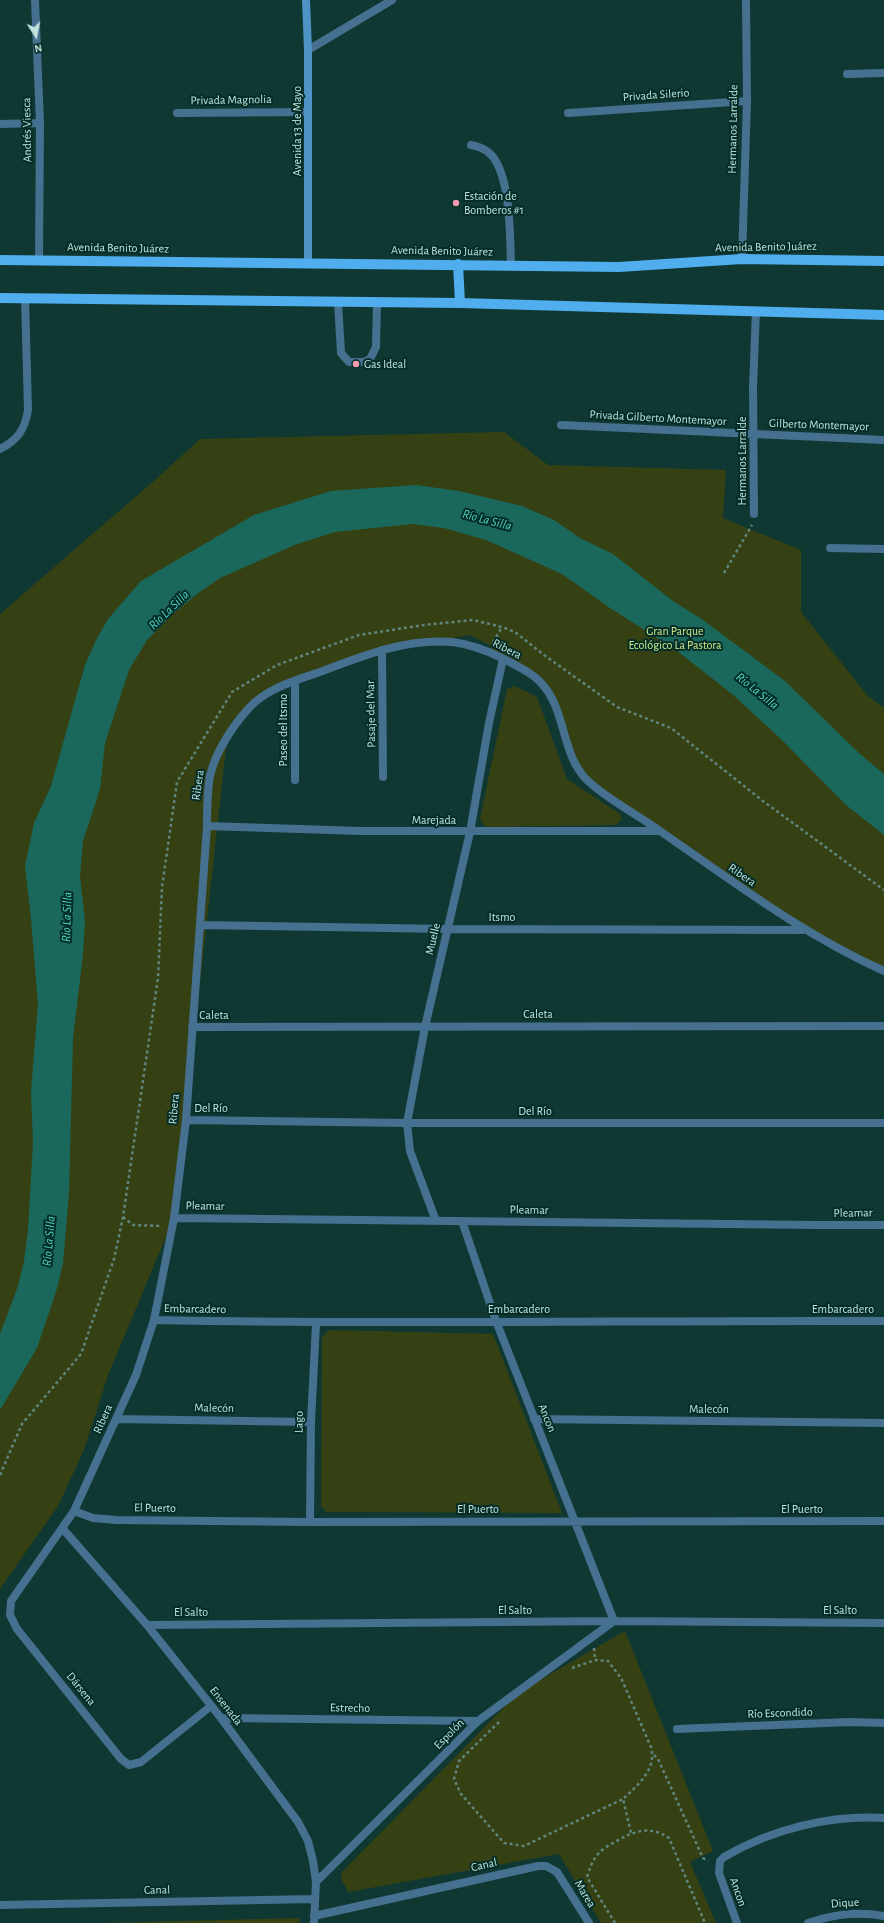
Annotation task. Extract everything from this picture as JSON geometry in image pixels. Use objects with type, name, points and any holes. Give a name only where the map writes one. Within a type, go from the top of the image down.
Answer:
[{"type":"main road","name":"Avenida Benito Juárez","points":[[0,260],[619,267],[742,259],[884,261]]},
{"type":"main road","points":[[458,264],[460,303]]},
{"type":"main road","points":[[0,298],[460,303],[884,315]]},
{"type":"street","name":"Andrés Viesca","points":[[35,0],[40,123],[40,260]]},
{"type":"street","name":"Avenida 13 de Mayo","points":[[306,0],[308,50],[308,263]]},
{"type":"street","points":[[308,50],[392,0]]},
{"type":"street","name":"Hermanos Larralde","points":[[742,259],[747,101],[746,0]]},
{"type":"street","points":[[847,74],[884,73]]},
{"type":"street","name":"Privada Silerio","points":[[568,113],[747,101]]},
{"type":"street","name":"Privada Magnolia","points":[[177,113],[308,112]]},
{"type":"street","points":[[0,124],[40,123]]},
{"type":"street","points":[[471,144],[489,152],[498,165],[506,191],[512,265]]},
{"type":"street","points":[[0,449],[12,443],[26,424],[28,410],[25,298]]},
{"type":"street","points":[[338,302],[341,353],[349,362],[364,362],[370,359],[376,347],[377,302]]},
{"type":"street","name":"Hermanos Larralde","points":[[754,514],[756,311]]},
{"type":"street","name":"Privada Gilberto Montemayor","points":[[561,425],[754,435]]},
{"type":"street","name":"Gilberto Montemayor","points":[[754,435],[884,440]]},
{"type":"street","points":[[830,548],[884,549]]},
{"type":"street","name":"Ribera","points":[[10,1615],[10,1607],[13,1596],[63,1529],[74,1511],[136,1375],[154,1320],[173,1226],[186,1120],[210,774],[226,739],[250,707],[262,697],[295,681],[382,650],[410,644],[453,642],[487,651],[531,675],[542,683],[550,695],[571,756],[583,776],[592,785],[661,831],[738,887],[804,930],[838,949],[884,971]]},
{"type":"street","name":"Pasaje del Mar","points":[[382,650],[383,776]]},
{"type":"street","name":"Muelle","points":[[436,1221],[410,1151],[407,1123],[425,1027],[470,832],[489,723],[503,659]]},
{"type":"street","name":"Paseo del Itsmo","points":[[294,780],[295,681]]},
{"type":"street","name":"Marejada","points":[[207,826],[361,831],[661,831]]},
{"type":"street","name":"Itsmo","points":[[200,925],[448,929],[804,930]]},
{"type":"street","name":"Caleta","points":[[192,1027],[884,1026]]},
{"type":"street","name":"Del Río","points":[[186,1120],[407,1123],[884,1123]]},
{"type":"street","name":"Pleamar","points":[[174,1218],[884,1225]]},
{"type":"street","name":"Ancon","points":[[462,1221],[496,1321],[576,1521],[614,1621]]},
{"type":"street","name":"Embarcadero","points":[[154,1320],[316,1324],[496,1321],[884,1321]]},
{"type":"street","name":"Lago","points":[[310,1522],[311,1422],[316,1324]]},
{"type":"street","name":"Malecón","points":[[117,1418],[311,1422]]},
{"type":"street","name":"Malecón","points":[[534,1419],[884,1423]]},
{"type":"street","name":"El Puerto","points":[[74,1511],[93,1518],[110,1520],[310,1522],[884,1521]]},
{"type":"street","name":"Ensenada","points":[[63,1529],[147,1625],[221,1718],[298,1822],[308,1841],[313,1861],[316,1882],[314,1920]]},
{"type":"street","name":"Dársena","points":[[10,1615],[17,1629],[125,1762],[132,1766],[141,1762],[211,1706]]},
{"type":"street","name":"El Salto","points":[[147,1625],[614,1621],[884,1623]]},
{"type":"street","name":"Espolón","points":[[316,1882],[478,1721],[614,1621]]},
{"type":"street","name":"Estrecho","points":[[221,1718],[478,1721]]},
{"type":"street","name":"Río Escondido","points":[[677,1728],[850,1722],[884,1723]]},
{"type":"street","name":"Ancon","points":[[737,1923],[719,1873],[719,1867],[724,1857],[770,1835],[808,1824],[836,1819],[884,1818]]},
{"type":"street","name":"Canal","points":[[314,1920],[528,1867],[546,1866],[557,1872],[561,1878]]},
{"type":"street","name":"Marea","points":[[561,1878],[588,1923]]},
{"type":"street","name":"Canal","points":[[0,1905],[315,1899]]},
{"type":"street","name":"Dique","points":[[808,1923],[825,1917],[847,1913],[884,1916]]},
{"type":"path","points":[[724,573],[752,524],[754,514]]},
{"type":"path","points":[[0,1475],[22,1424],[81,1354],[114,1259],[123,1217],[158,978],[162,887],[177,782],[232,692],[277,665],[359,635],[424,625],[473,620],[502,628],[515,632],[617,707],[671,728],[763,801],[884,890]]},
{"type":"path","points":[[487,651],[502,628]]},
{"type":"path","points":[[123,1217],[134,1225],[173,1226]]},
{"type":"path","points":[[569,1670],[576,1666],[595,1660],[608,1661],[621,1678],[654,1755],[658,1759],[703,1858],[719,1867]]},
{"type":"path","points":[[503,1718],[459,1761],[454,1779],[461,1794],[504,1843],[524,1846],[623,1799],[646,1775],[653,1762],[654,1755]]},
{"type":"path","points":[[623,1799],[630,1833]]},
{"type":"path","points":[[615,1923],[588,1877],[591,1864],[598,1854],[630,1833],[647,1830],[662,1834],[669,1838],[705,1923]]},
{"type":"green space","name":"Gran Parque Ecológico La Pastora","points":[[504,432],[548,465],[726,470],[723,518],[801,550],[801,612],[867,695],[884,708],[884,971],[840,950],[583,776],[556,711],[542,683],[487,651],[491,646],[470,635],[382,650],[262,697],[227,739],[174,1218],[108,1375],[84,1450],[58,1506],[0,1589],[0,614],[155,480],[200,439]]},
{"type":"green space","points":[[515,686],[537,697],[567,779],[620,814],[622,819],[616,825],[486,827],[480,819],[507,689]]},
{"type":"green space","points":[[329,1330],[493,1334],[562,1513],[326,1512],[321,1506],[322,1337]]},
{"type":"green space","points":[[625,1631],[713,1851],[690,1862],[716,1923],[601,1923],[559,1854],[348,1892],[341,1878],[342,1872],[519,1692]]},
{"type":"green space","points":[[299,1918],[300,1923],[103,1923]]},
{"type":"water","name":"Río La Silla","points":[[416,485],[459,491],[522,506],[554,520],[580,538],[613,554],[673,601],[703,620],[785,681],[860,754],[884,774],[884,835],[846,805],[781,739],[732,694],[676,650],[610,608],[562,574],[486,540],[444,528],[412,524],[335,532],[297,544],[220,578],[197,594],[172,615],[147,640],[129,670],[105,743],[100,789],[83,841],[80,876],[85,921],[83,954],[73,1039],[69,1193],[63,1263],[56,1292],[37,1348],[0,1410],[0,1334],[18,1286],[24,1261],[28,1230],[33,1143],[31,1092],[38,1004],[25,866],[34,823],[51,786],[85,665],[96,640],[108,619],[141,581],[254,515],[331,491]]},
{"type":"place","name":"Estación de Bomberos #1","points":[[456,203]]},
{"type":"place","name":"Gas Ideal","points":[[356,364]]}]
